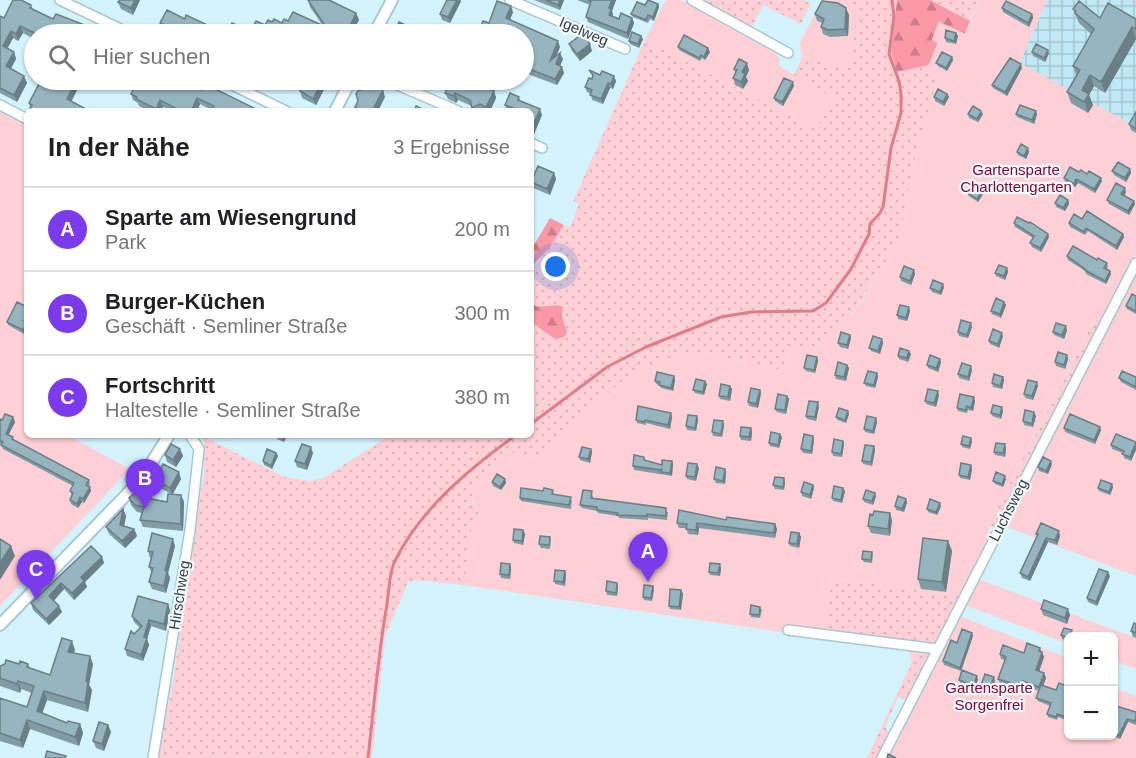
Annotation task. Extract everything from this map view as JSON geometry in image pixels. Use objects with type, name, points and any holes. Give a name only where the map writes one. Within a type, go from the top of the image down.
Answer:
[{"type":"street","points":[[60,0],[109,24]]},
{"type":"street","points":[[379,24],[392,0]]},
{"type":"street","name":"Igelweg","points":[[510,0],[625,49]]},
{"type":"street","points":[[692,0],[788,53]]},
{"type":"street","points":[[243,90],[280,108]]},
{"type":"street","points":[[337,108],[346,90]]},
{"type":"street","points":[[409,90],[451,108]]},
{"type":"street","points":[[0,105],[24,117]]},
{"type":"street","points":[[534,144],[542,148]]},
{"type":"street","name":"Luchsweg","points":[[882,758],[1136,263]]},
{"type":"street","points":[[0,625],[127,494],[143,476],[167,438]]},
{"type":"street","name":"Hirschweg","points":[[153,758],[191,519],[199,449],[191,438]]},
{"type":"street","points":[[788,630],[937,649]]},
{"type":"shaded area","points":[[1047,0],[1136,0],[1136,127],[1019,63]]},
{"type":"green space","points":[[666,0],[681,0],[774,52],[779,58],[779,66],[833,98],[816,129],[645,40]]},
{"type":"green space","points":[[700,0],[804,0],[811,4],[801,24],[763,5],[751,29]]},
{"type":"green space","points":[[822,0],[840,0],[856,9],[853,52],[848,65],[830,64],[802,57],[800,42]]},
{"type":"green space","points":[[840,0],[897,0],[892,36],[897,72],[929,65],[937,81],[917,149],[899,241],[851,315],[826,344],[789,350],[785,371],[701,352],[565,430],[537,459],[505,451],[472,502],[478,511],[479,518],[472,527],[464,585],[417,580],[408,582],[385,637],[372,758],[157,758],[173,682],[194,528],[204,475],[204,441],[202,438],[285,477],[310,481],[323,478],[386,438],[534,438],[534,324],[555,339],[566,329],[561,305],[550,307],[534,305],[534,268],[564,225],[570,227],[579,204],[573,201],[645,40],[816,129],[832,98],[794,75],[802,57],[830,64],[856,9]]},
{"type":"green space","points":[[897,0],[930,0],[970,21],[965,34],[939,22],[932,40],[938,42],[929,65],[897,72],[891,52]]},
{"type":"green space","points":[[930,0],[979,0],[970,21]]},
{"type":"green space","name":"Gartensparte Charlottengarten","points":[[979,0],[1047,0],[1020,63],[1136,127],[1136,254],[1103,320],[1095,318],[988,526],[990,535],[959,596],[832,578],[825,631],[787,633],[464,585],[472,527],[479,518],[471,498],[481,474],[505,451],[537,459],[565,430],[629,375],[667,358],[701,352],[785,371],[789,350],[826,344],[828,334],[844,315],[852,315],[899,241],[917,149],[937,81],[929,65],[938,43],[932,40],[939,22],[965,34]]},
{"type":"green space","points":[[0,112],[24,124],[24,438],[73,438],[130,469],[0,606]]},
{"type":"green space","points":[[550,218],[564,225],[534,266],[534,245]]},
{"type":"green space","points":[[1136,269],[1136,576],[1004,526]]},
{"type":"green space","points":[[534,304],[563,307],[562,315],[567,332],[564,337],[555,339],[534,324]]},
{"type":"green space","points":[[1096,317],[1103,320],[996,527],[988,526]]},
{"type":"green space","points":[[832,578],[959,596],[933,645],[825,631]]},
{"type":"green space","points":[[978,579],[1136,638],[1136,669],[1118,662],[1118,632],[1064,632],[1064,642],[965,605]]},
{"type":"green space","name":"Gartensparte Sorgenfrei","points":[[959,616],[1064,656],[1064,740],[1118,740],[1118,689],[1136,696],[1136,758],[887,758]]},
{"type":"green space","points":[[903,648],[926,651],[930,654],[907,700],[898,697],[885,727],[890,734],[878,758],[867,758],[912,662],[910,653]]},
{"type":"building","points":[[13,0],[21,0],[31,5],[30,8],[53,19],[56,14],[82,24],[24,24],[24,28],[20,26],[16,34],[11,31],[3,46],[14,52],[6,66],[24,76],[14,95],[0,88],[0,16],[4,18]]},
{"type":"building","points":[[135,0],[131,8],[118,2]]},
{"type":"building","points":[[308,0],[329,0],[356,13],[351,24],[324,24]]},
{"type":"building","points":[[447,0],[457,0],[448,17],[440,14]]},
{"type":"building","points":[[546,0],[560,0],[558,5]]},
{"type":"building","points":[[588,0],[612,0],[609,15],[619,19],[621,13],[632,18],[627,33],[586,17],[591,1]]},
{"type":"building","points":[[648,0],[658,4],[653,17],[648,15],[646,20],[631,14],[637,2],[645,5]]},
{"type":"building","points":[[497,1],[511,6],[506,18],[520,24],[482,24],[483,21],[489,23]]},
{"type":"building","points":[[822,1],[838,3],[846,8],[845,29],[828,30],[821,27],[824,19],[815,14]]},
{"type":"building","points":[[1006,1],[1032,14],[1028,23],[1002,8]]},
{"type":"building","points":[[1079,1],[1100,18],[1108,3],[1136,19],[1136,29],[1132,27],[1101,82],[1090,75],[1082,90],[1089,94],[1084,102],[1067,92],[1080,70],[1073,66],[1094,29],[1075,13],[1073,9]]},
{"type":"building","points":[[167,10],[185,19],[186,15],[206,24],[162,24],[160,23]]},
{"type":"building","points":[[293,12],[319,24],[266,24],[268,20],[272,22],[274,19],[282,23],[284,19],[288,21]]},
{"type":"building","points":[[534,30],[558,41],[550,61],[560,53],[556,64],[562,67],[555,79],[534,71]]},
{"type":"building","points":[[946,30],[956,33],[954,41],[945,38]]},
{"type":"building","points":[[632,32],[641,36],[638,44],[629,41]]},
{"type":"building","points":[[582,34],[590,44],[577,54],[569,44]]},
{"type":"building","points":[[684,35],[708,48],[704,57],[701,55],[699,58],[678,47]]},
{"type":"building","points":[[1036,44],[1048,50],[1044,58],[1032,52]]},
{"type":"building","points":[[942,52],[952,57],[946,68],[936,63]]},
{"type":"building","points":[[1010,58],[1021,64],[1005,92],[992,85]]},
{"type":"building","points":[[739,59],[747,63],[742,72],[745,74],[741,82],[733,78]]},
{"type":"building","points":[[589,70],[600,75],[602,71],[614,76],[601,99],[590,95],[592,90],[585,87],[593,75]]},
{"type":"building","points":[[784,78],[793,82],[782,102],[774,98]]},
{"type":"building","points":[[938,89],[947,94],[943,102],[934,97]]},
{"type":"building","points":[[36,90],[72,90],[67,99],[84,108],[30,108],[32,105],[29,103]]},
{"type":"building","points":[[133,90],[217,90],[254,108],[213,108],[214,106],[197,98],[192,108],[175,108],[160,100],[156,108],[154,108],[131,94]]},
{"type":"building","points":[[301,90],[318,90],[313,99]]},
{"type":"building","points":[[383,90],[374,108],[355,107],[358,101],[356,94],[358,91]]},
{"type":"building","points":[[446,90],[494,91],[486,107],[480,104],[472,108],[470,100],[455,93],[454,96],[445,93]]},
{"type":"building","points":[[510,93],[519,97],[518,100],[540,109],[534,123],[534,108],[513,108],[505,105]]},
{"type":"building","points":[[1020,105],[1036,111],[1032,120],[1016,114]]},
{"type":"building","points":[[973,106],[981,111],[977,119],[968,114]]},
{"type":"building","points":[[1136,112],[1136,129],[1129,124]]},
{"type":"building","points":[[1021,144],[1028,148],[1024,156],[1017,152]]},
{"type":"building","points":[[1118,162],[1130,169],[1125,178],[1112,171]]},
{"type":"building","points":[[538,166],[554,173],[547,189],[534,183],[534,175]]},
{"type":"building","points":[[1070,167],[1087,174],[1089,171],[1101,178],[1094,189],[1076,179],[1074,184],[1064,178]]},
{"type":"building","points":[[1116,183],[1125,188],[1121,194],[1134,201],[1128,211],[1107,200]]},
{"type":"building","points":[[972,185],[982,190],[977,199],[967,193]]},
{"type":"building","points":[[1060,195],[1068,200],[1063,208],[1055,203]]},
{"type":"building","points":[[1087,211],[1123,234],[1116,246],[1086,228],[1084,232],[1069,223],[1074,214],[1082,219]]},
{"type":"building","points":[[1017,217],[1030,222],[1048,234],[1040,248],[1030,243],[1034,236],[1014,223]]},
{"type":"building","points":[[1073,246],[1107,263],[1104,268],[1110,271],[1105,281],[1085,270],[1067,256]]},
{"type":"building","points":[[999,265],[1007,268],[1004,276],[995,273]]},
{"type":"building","points":[[904,266],[914,270],[910,281],[900,277]]},
{"type":"building","points":[[933,280],[943,284],[940,292],[930,288]]},
{"type":"building","points":[[1132,294],[1136,296],[1136,311],[1126,306]]},
{"type":"building","points":[[996,298],[1004,302],[1000,314],[991,311]]},
{"type":"building","points":[[17,302],[24,306],[23,330],[7,322]]},
{"type":"building","points":[[900,305],[909,307],[906,318],[897,315]]},
{"type":"building","points":[[961,320],[971,323],[967,335],[958,332]]},
{"type":"building","points":[[1056,323],[1066,326],[1062,335],[1053,332]]},
{"type":"building","points":[[993,329],[1002,333],[998,344],[989,341]]},
{"type":"building","points":[[841,332],[850,335],[847,345],[838,343]]},
{"type":"building","points":[[873,336],[882,339],[878,351],[869,348]]},
{"type":"building","points":[[900,348],[909,351],[907,358],[898,356]]},
{"type":"building","points":[[1058,352],[1067,355],[1064,365],[1055,362]]},
{"type":"building","points":[[807,355],[817,357],[814,370],[804,368]]},
{"type":"building","points":[[930,355],[940,359],[936,368],[927,365]]},
{"type":"building","points":[[838,362],[847,365],[844,377],[835,375]]},
{"type":"building","points":[[962,363],[971,366],[968,377],[958,374]]},
{"type":"building","points":[[868,371],[877,373],[874,385],[864,383]]},
{"type":"building","points":[[1122,371],[1136,377],[1136,387],[1119,378]]},
{"type":"building","points":[[657,372],[674,376],[671,388],[659,385],[660,382],[655,381]]},
{"type":"building","points":[[994,374],[1003,377],[1000,386],[992,383]]},
{"type":"building","points":[[696,379],[705,381],[703,392],[693,390]]},
{"type":"building","points":[[1028,380],[1037,382],[1032,396],[1024,394]]},
{"type":"building","points":[[721,384],[730,386],[728,397],[719,396]]},
{"type":"building","points":[[751,388],[760,390],[756,404],[748,402]]},
{"type":"building","points":[[928,389],[938,391],[934,403],[925,401]]},
{"type":"building","points":[[778,394],[787,396],[785,410],[775,409]]},
{"type":"building","points":[[960,394],[974,397],[971,408],[967,406],[966,410],[957,408]]},
{"type":"building","points":[[809,401],[818,402],[815,417],[806,416]]},
{"type":"building","points":[[993,405],[1002,407],[1000,415],[991,413]]},
{"type":"building","points":[[638,406],[671,413],[668,425],[636,420]]},
{"type":"building","points":[[839,408],[848,411],[845,420],[836,417]]},
{"type":"building","points":[[1025,410],[1034,412],[1032,424],[1023,421]]},
{"type":"building","points":[[5,414],[13,417],[6,434],[13,437],[12,439],[89,480],[86,485],[90,487],[83,499],[80,497],[77,504],[70,500],[73,493],[70,491],[74,483],[1,445],[3,442],[0,441],[0,419],[2,420]]},
{"type":"building","points":[[1070,414],[1100,427],[1094,440],[1064,428]]},
{"type":"building","points":[[688,415],[697,416],[695,428],[686,426]]},
{"type":"building","points":[[867,416],[876,418],[873,431],[864,429]]},
{"type":"building","points":[[714,420],[723,421],[721,434],[712,432]]},
{"type":"building","points":[[741,427],[751,428],[749,437],[740,436]]},
{"type":"building","points":[[771,432],[780,434],[778,445],[769,443]]},
{"type":"building","points":[[804,434],[813,436],[811,451],[801,449]]},
{"type":"building","points":[[1116,434],[1136,442],[1130,457],[1122,454],[1124,451],[1111,445]]},
{"type":"building","points":[[963,436],[971,438],[969,446],[961,444]]},
{"type":"building","points":[[834,439],[843,441],[841,454],[832,452]]},
{"type":"building","points":[[996,443],[1005,444],[1003,453],[994,452]]},
{"type":"building","points":[[171,444],[180,449],[173,460],[165,455]]},
{"type":"building","points":[[302,444],[311,447],[305,464],[295,461]]},
{"type":"building","points":[[865,445],[874,446],[871,462],[862,461]]},
{"type":"building","points":[[582,447],[591,449],[588,459],[579,457]]},
{"type":"building","points":[[267,449],[276,453],[271,466],[263,461]]},
{"type":"building","points":[[634,455],[662,465],[662,460],[672,461],[670,473],[661,472],[662,468],[661,470],[633,466]]},
{"type":"building","points":[[1043,457],[1051,461],[1046,471],[1038,467]]},
{"type":"building","points":[[688,463],[697,464],[695,477],[686,476]]},
{"type":"building","points":[[961,463],[971,465],[968,477],[959,475]]},
{"type":"building","points":[[163,464],[179,472],[170,488],[154,479]]},
{"type":"building","points":[[716,467],[725,469],[723,481],[714,479]]},
{"type":"building","points":[[996,472],[1005,476],[1002,484],[993,481]]},
{"type":"building","points":[[497,474],[505,479],[500,487],[492,482]]},
{"type":"building","points":[[775,477],[784,478],[783,487],[773,485]]},
{"type":"building","points":[[1101,480],[1112,484],[1109,492],[1098,488]]},
{"type":"building","points":[[804,482],[813,485],[810,495],[801,492]]},
{"type":"building","points":[[834,486],[843,488],[841,500],[832,498]]},
{"type":"building","points":[[521,488],[553,490],[552,494],[571,497],[569,505],[520,498]]},
{"type":"building","points":[[583,490],[592,491],[591,498],[666,508],[666,516],[617,515],[618,513],[597,510],[597,507],[580,505]]},
{"type":"building","points":[[866,490],[875,493],[872,501],[863,499]]},
{"type":"building","points":[[136,491],[142,497],[167,502],[168,494],[181,495],[181,524],[140,520],[144,507],[135,505],[129,498]]},
{"type":"building","points":[[898,496],[906,499],[902,509],[895,506]]},
{"type":"building","points":[[930,499],[940,503],[936,512],[927,509]]},
{"type":"building","points":[[123,509],[120,525],[134,529],[122,541],[106,527]]},
{"type":"building","points":[[679,510],[726,520],[727,517],[775,524],[774,533],[697,523],[696,530],[686,529],[687,524],[677,523]]},
{"type":"building","points":[[874,511],[890,513],[888,529],[868,526],[870,514],[873,515]]},
{"type":"building","points":[[1041,523],[1059,531],[1055,540],[1046,538],[1028,577],[1020,573]]},
{"type":"building","points":[[514,529],[523,530],[522,541],[513,540]]},
{"type":"building","points":[[791,532],[799,533],[797,544],[789,543]]},
{"type":"building","points":[[152,533],[173,539],[165,570],[167,571],[164,586],[149,582],[153,568],[149,567],[153,552],[148,551]]},
{"type":"building","points":[[540,536],[550,537],[549,545],[539,544]]},
{"type":"building","points":[[923,538],[948,541],[942,582],[918,579]]},
{"type":"building","points":[[0,539],[11,546],[0,563]]},
{"type":"building","points":[[91,546],[102,557],[81,577],[84,581],[72,593],[61,583],[49,596],[59,606],[46,619],[31,603]]},
{"type":"building","points":[[863,551],[872,552],[871,560],[862,559]]},
{"type":"building","points":[[646,552],[656,553],[655,563],[645,561]]},
{"type":"building","points":[[501,563],[510,564],[509,575],[500,574]]},
{"type":"building","points":[[710,563],[720,564],[718,573],[709,572]]},
{"type":"building","points":[[1099,569],[1108,572],[1096,602],[1087,598]]},
{"type":"building","points":[[555,570],[565,571],[563,582],[554,581]]},
{"type":"building","points":[[607,581],[617,583],[616,593],[606,591]]},
{"type":"building","points":[[644,585],[653,586],[651,598],[643,597]]},
{"type":"building","points":[[670,589],[681,590],[679,607],[669,606]]},
{"type":"building","points":[[138,596],[168,604],[164,624],[149,620],[144,637],[147,638],[141,655],[125,649],[131,631],[134,634],[142,626],[132,616]]},
{"type":"building","points":[[1044,600],[1068,609],[1065,618],[1041,609]]},
{"type":"building","points":[[751,605],[760,607],[759,615],[750,614]]},
{"type":"building","points":[[1134,623],[1136,624],[1136,633],[1131,631]]},
{"type":"building","points":[[1064,628],[1072,630],[1064,632],[1064,636],[1061,635]]},
{"type":"building","points":[[962,629],[972,633],[960,668],[943,661],[951,640],[957,643]]},
{"type":"building","points":[[62,638],[72,641],[68,652],[90,656],[85,703],[44,691],[37,711],[67,723],[68,721],[80,724],[75,737],[27,720],[20,740],[0,733],[0,698],[27,707],[34,686],[18,681],[17,684],[0,678],[0,666],[5,664],[6,660],[19,664],[20,661],[28,664],[27,667],[50,675]]},
{"type":"building","points":[[1027,643],[1040,648],[1039,651],[1042,652],[1036,670],[1044,673],[1039,687],[1023,681],[1021,686],[998,679],[1006,657],[1000,654],[1003,645],[1024,653]]},
{"type":"building","points":[[962,670],[977,676],[973,685],[959,680]]},
{"type":"building","points":[[985,674],[994,677],[990,688],[981,685]]},
{"type":"building","points":[[1059,683],[1064,685],[1064,717],[1047,714],[1051,703],[1036,698],[1041,685],[1056,690]]},
{"type":"building","points":[[1118,707],[1136,712],[1135,721],[1127,719],[1119,735]]},
{"type":"building","points":[[99,722],[108,725],[102,744],[93,741]]},
{"type":"building","points":[[47,751],[66,756],[65,758],[45,758]]},
{"type":"waterway","points":[[534,422],[607,367],[646,347],[721,317],[751,312],[813,311],[826,303],[851,269],[869,234],[870,224],[883,207],[891,148],[901,113],[899,81],[889,54],[894,16],[892,0]]},
{"type":"waterway","points":[[368,758],[381,642],[394,563],[404,544],[431,508],[463,476],[512,438]]},
{"type":"place","name":"Burger-Küchen","points":[[145,509]]},
{"type":"place","name":"Sparte am Wiesengrund","points":[[648,582]]},
{"type":"place","name":"Fortschritt","points":[[36,600]]}]
